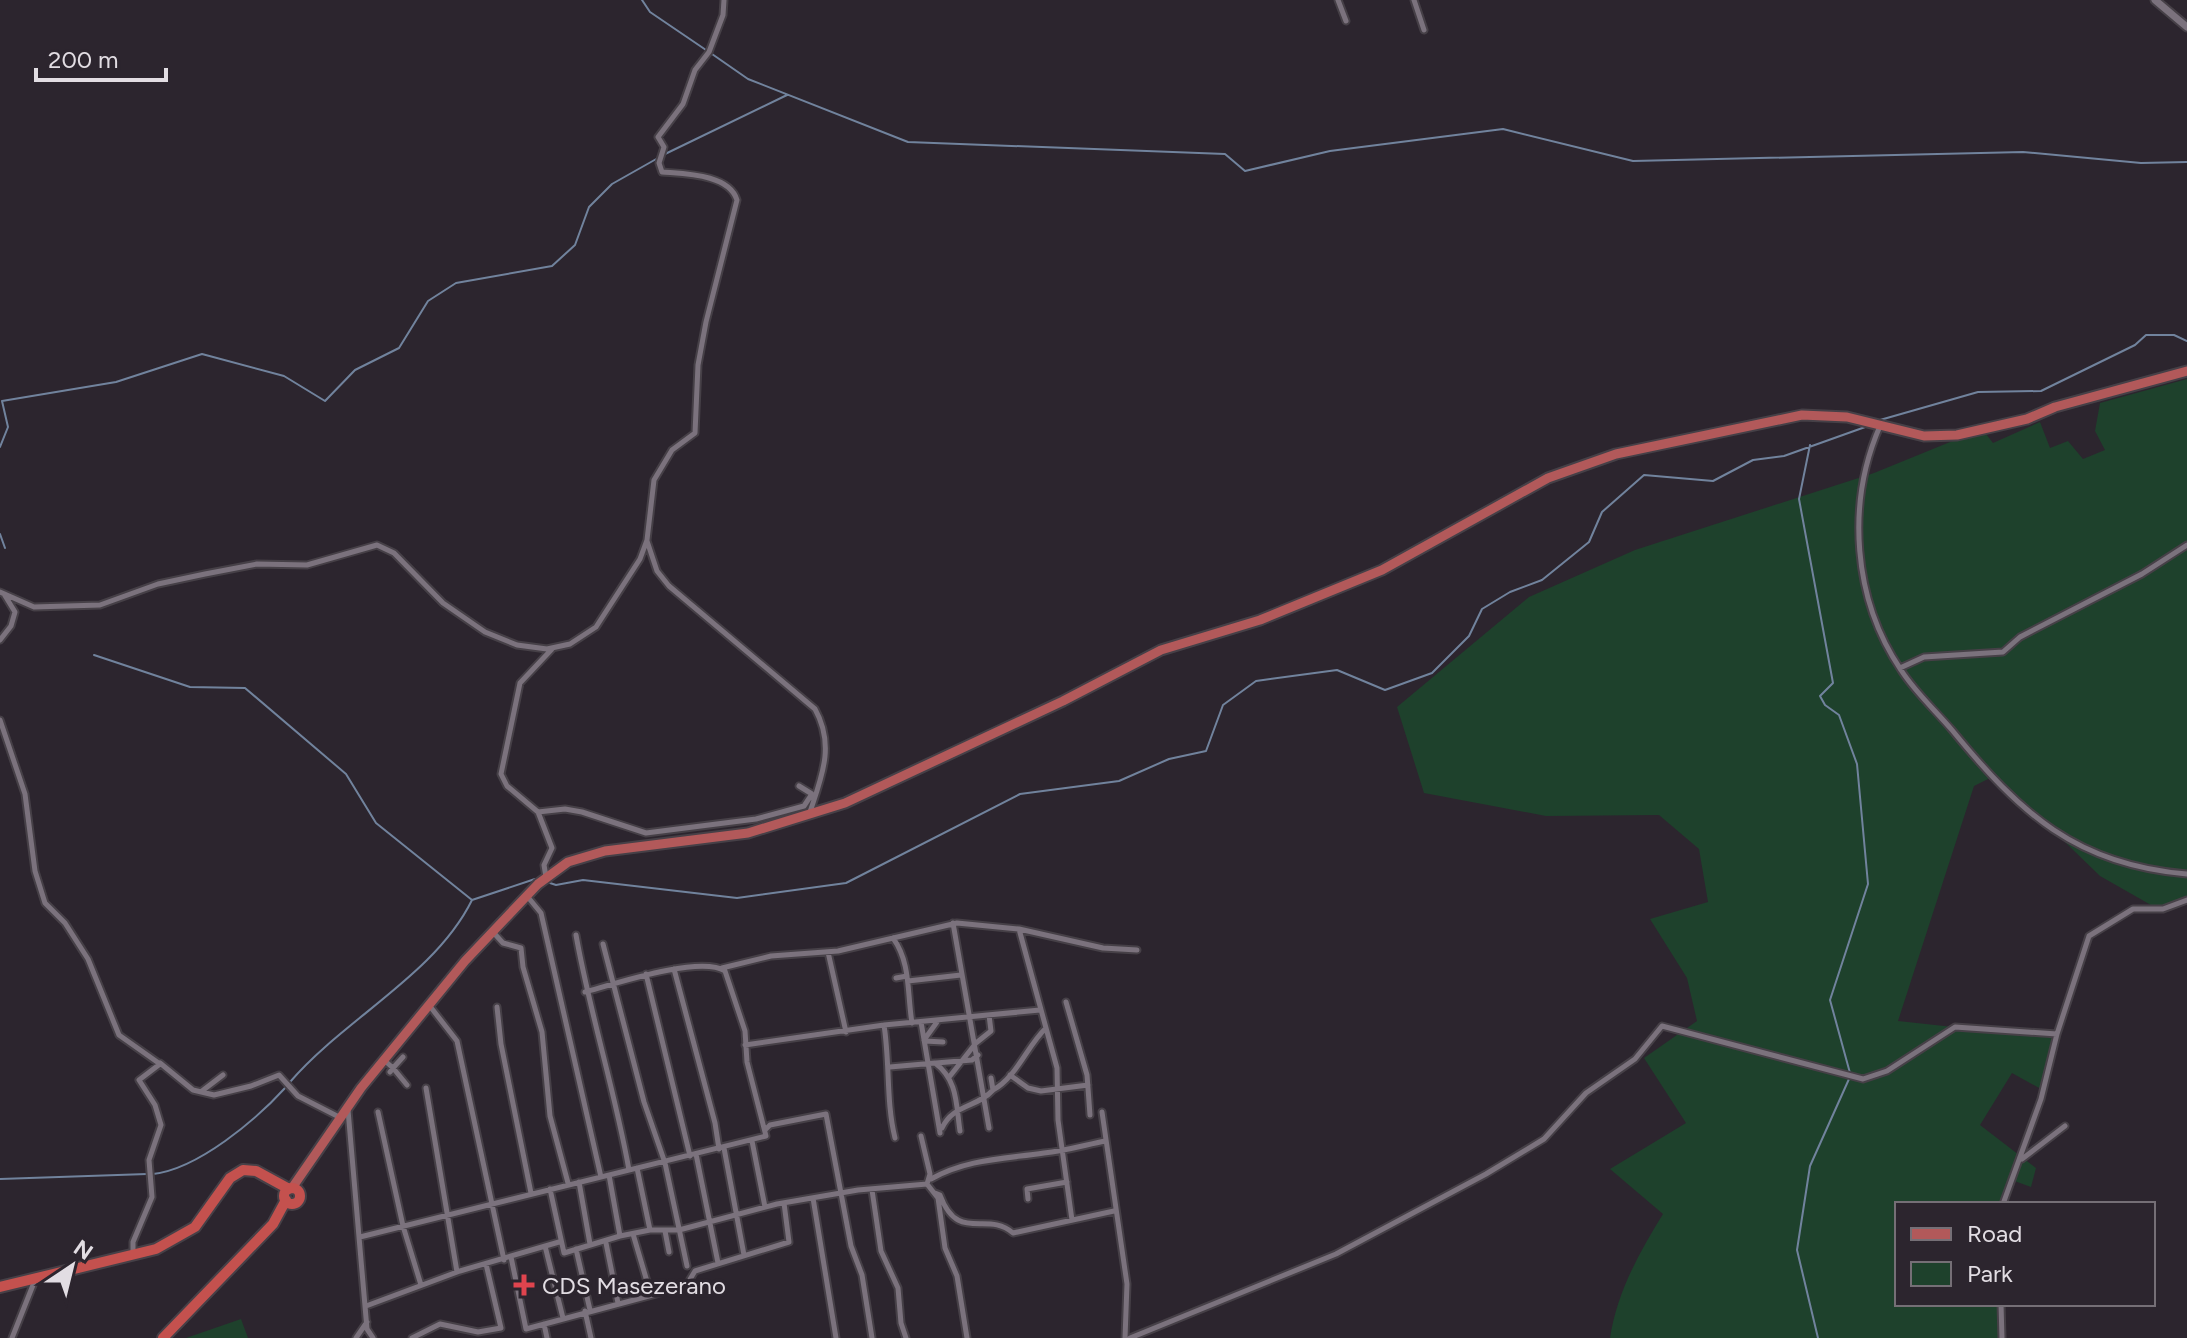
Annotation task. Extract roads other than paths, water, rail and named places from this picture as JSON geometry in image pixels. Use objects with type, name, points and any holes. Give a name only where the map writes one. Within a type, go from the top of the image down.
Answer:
[{"type":"highway","points":[[0,1287],[156,1249],[186,1234],[235,1173],[250,1169],[290,1194],[279,1214],[163,1338]]},
{"type":"main road","points":[[2155,0],[2187,27]]},
{"type":"main road","points":[[290,1194],[339,1117],[429,1005],[526,895],[568,862],[592,854],[727,837],[809,816],[880,788],[1063,701],[1161,650],[1260,620],[1382,570],[1507,499],[1582,464],[1669,440],[1802,415],[1835,415],[1924,436],[1957,435],[2027,419],[2055,407],[2187,371]]},
{"type":"street","points":[[2,593],[34,607],[100,605],[158,584],[257,564],[307,565],[377,545],[394,553],[443,603],[472,624],[517,645],[553,649],[579,640],[596,627],[640,559],[647,540],[654,480],[672,450],[695,433],[698,365],[737,200],[734,191],[724,183],[662,172],[659,163],[664,147],[658,137],[683,104],[695,70],[709,52],[723,15],[724,0]]},
{"type":"street","points":[[1338,0],[1346,21]]},
{"type":"street","points":[[1414,0],[1424,30]]},
{"type":"street","points":[[1881,425],[1864,472],[1859,539],[1869,603],[1900,668],[1963,743],[2042,823],[2066,840],[2109,859],[2152,871],[2187,874]]},
{"type":"street","points":[[647,540],[657,571],[669,586],[815,709],[825,732],[826,753],[809,816]]},
{"type":"street","points":[[1900,668],[1924,657],[2006,651],[2020,637],[2142,574],[2187,545]]},
{"type":"street","points":[[0,640],[11,626],[15,612],[2,593]]},
{"type":"street","points":[[542,880],[544,865],[552,848],[538,812],[504,783],[502,764],[520,683],[553,649]]},
{"type":"street","points":[[0,720],[25,794],[35,871],[45,903],[65,923],[83,950],[97,976],[119,1035],[193,1090],[214,1095],[279,1075],[298,1096],[339,1117]]},
{"type":"street","points":[[538,812],[582,812],[646,833],[756,819],[804,806],[812,794],[799,786]]},
{"type":"street","points":[[526,895],[541,913],[601,1177]]},
{"type":"street","points":[[2004,1202],[2041,1099],[2057,1034],[2089,936],[2133,909],[2163,909],[2187,900]]},
{"type":"street","points":[[953,923],[989,1128]]},
{"type":"street","points":[[585,992],[646,974],[674,969],[721,968],[771,956],[828,952],[953,923],[1019,929],[1103,948],[1137,950]]},
{"type":"street","points":[[1019,929],[1057,1068],[1058,1120],[1072,1220]]},
{"type":"street","points":[[492,930],[503,943],[521,948],[524,957],[523,967],[542,1032],[551,1118],[568,1183]]},
{"type":"street","points":[[576,935],[585,992],[621,1122],[629,1170]]},
{"type":"street","points":[[893,938],[903,953],[912,1023]]},
{"type":"street","points":[[603,944],[644,1102],[665,1163],[687,1266]]},
{"type":"street","points":[[828,952],[846,1032]]},
{"type":"street","points":[[360,1237],[766,1136],[741,1016],[721,968]]},
{"type":"street","points":[[674,969],[715,1123],[744,1255]]},
{"type":"street","points":[[646,974],[718,1263]]},
{"type":"street","points":[[896,978],[961,975]]},
{"type":"street","points":[[1066,1002],[1088,1085],[1090,1115]]},
{"type":"street","points":[[429,1005],[457,1041],[490,1206],[526,1329],[686,1286],[695,1271],[789,1242],[784,1203]]},
{"type":"street","points":[[497,1007],[501,1044],[531,1193]]},
{"type":"street","points":[[745,1045],[884,1025],[1040,1010]]},
{"type":"street","points":[[950,1076],[959,1061],[991,1031],[989,1015]]},
{"type":"street","points":[[921,1022],[932,1063],[936,1094],[934,1110],[941,1131],[956,1109],[985,1099],[1010,1075],[1032,1042],[1046,1028]]},
{"type":"street","points":[[924,1041],[938,1022]]},
{"type":"street","points":[[884,1025],[890,1067],[888,1110],[895,1138]]},
{"type":"street","points":[[1102,1112],[1127,1284],[1128,1338],[1336,1254],[1486,1174],[1544,1139],[1586,1093],[1635,1059],[1662,1026],[1863,1079],[1887,1071],[1955,1027],[2057,1034]]},
{"type":"street","points":[[924,1041],[943,1042]]},
{"type":"street","points":[[890,1067],[972,1060],[978,1055]]},
{"type":"street","points":[[392,1070],[403,1057]]},
{"type":"street","points":[[384,1060],[407,1085]]},
{"type":"street","points":[[133,1255],[133,1242],[152,1197],[149,1160],[161,1125],[155,1105],[139,1080],[159,1068],[158,1061]]},
{"type":"street","points":[[932,1063],[950,1076],[956,1090],[960,1131]]},
{"type":"street","points":[[201,1091],[223,1075]]},
{"type":"street","points":[[1010,1075],[1028,1088],[1058,1090],[1088,1085]]},
{"type":"street","points":[[991,1078],[993,1090]]},
{"type":"street","points":[[426,1088],[457,1272]]},
{"type":"street","points":[[348,1106],[367,1329],[373,1338]]},
{"type":"street","points":[[378,1112],[403,1226],[421,1285]]},
{"type":"street","points":[[765,1130],[778,1123],[826,1114],[851,1246],[862,1275],[872,1338]]},
{"type":"street","points":[[2021,1159],[2065,1126]]},
{"type":"street","points":[[921,1136],[929,1181],[941,1210],[945,1248],[957,1276],[967,1338]]},
{"type":"street","points":[[752,1141],[765,1207]]},
{"type":"street","points":[[550,1189],[559,1242],[564,1253],[590,1244],[606,1243],[620,1236],[650,1230],[679,1230],[784,1203],[929,1181],[944,1170],[985,1158],[1105,1141]]},
{"type":"street","points":[[637,1168],[650,1230]]},
{"type":"street","points":[[609,1175],[620,1236]]},
{"type":"street","points":[[579,1182],[590,1244]]},
{"type":"street","points":[[1028,1199],[1027,1189],[1067,1182]]},
{"type":"street","points":[[872,1190],[881,1251],[898,1288],[901,1323],[906,1338]]},
{"type":"street","points":[[935,1193],[940,1195],[948,1213],[969,1225],[1001,1226],[1013,1233],[1114,1211]]},
{"type":"street","points":[[813,1198],[836,1338]]},
{"type":"street","points":[[665,1231],[669,1252]]},
{"type":"street","points":[[633,1234],[651,1295]]},
{"type":"street","points":[[366,1306],[457,1272],[559,1242]]},
{"type":"street","points":[[606,1243],[618,1303]]},
{"type":"street","points":[[545,1246],[563,1318]]},
{"type":"street","points":[[576,1249],[591,1338]]},
{"type":"street","points":[[412,1338],[440,1324],[478,1332],[501,1328],[486,1264]]},
{"type":"street","points":[[12,1338],[35,1279]]},
{"type":"street","points":[[2001,1306],[2002,1338]]},
{"type":"street","points":[[356,1338],[367,1321]]},
{"type":"street","points":[[544,1324],[547,1338]]},
{"type":"waterway","points":[[642,0],[650,12],[706,50]]},
{"type":"waterway","points":[[712,54],[748,79],[908,142],[1225,154],[1245,171],[1330,151],[1503,129],[1633,161],[2023,152],[2141,163],[2187,162]]},
{"type":"waterway","points":[[663,155],[787,95]]},
{"type":"waterway","points":[[0,447],[8,427],[2,401],[116,382],[202,354],[284,376],[325,401],[355,370],[399,348],[428,301],[456,283],[552,266],[575,245],[589,207],[612,184],[658,158]]},
{"type":"waterway","points":[[1880,420],[1978,392],[2041,391],[2135,345],[2146,335],[2174,335],[2187,341]]},
{"type":"waterway","points":[[547,882],[556,885],[583,880],[737,898],[846,883],[1020,794],[1119,781],[1169,759],[1206,751],[1223,705],[1256,681],[1337,670],[1385,690],[1432,673],[1469,636],[1482,609],[1510,592],[1542,580],[1589,542],[1602,512],[1644,475],[1713,481],[1753,460],[1784,456],[1868,426]]},
{"type":"waterway","points":[[1810,445],[1799,499],[1833,683],[1820,696],[1825,705],[1839,715],[1857,764],[1868,884],[1830,1000],[1850,1073]]},
{"type":"waterway","points":[[0,534],[5,548]]},
{"type":"waterway","points":[[94,655],[190,687],[245,688],[346,774],[376,823],[472,900],[535,879]]},
{"type":"waterway","points":[[290,1082],[336,1037],[413,974],[456,927],[472,900]]},
{"type":"waterway","points":[[1818,1338],[1797,1250],[1810,1166],[1849,1079]]},
{"type":"waterway","points":[[153,1174],[189,1163],[207,1153],[243,1128],[286,1087]]},
{"type":"waterway","points":[[0,1179],[147,1174]]},
{"type":"place","name":"CDS Masezerano","points":[[524,1285]]}]
